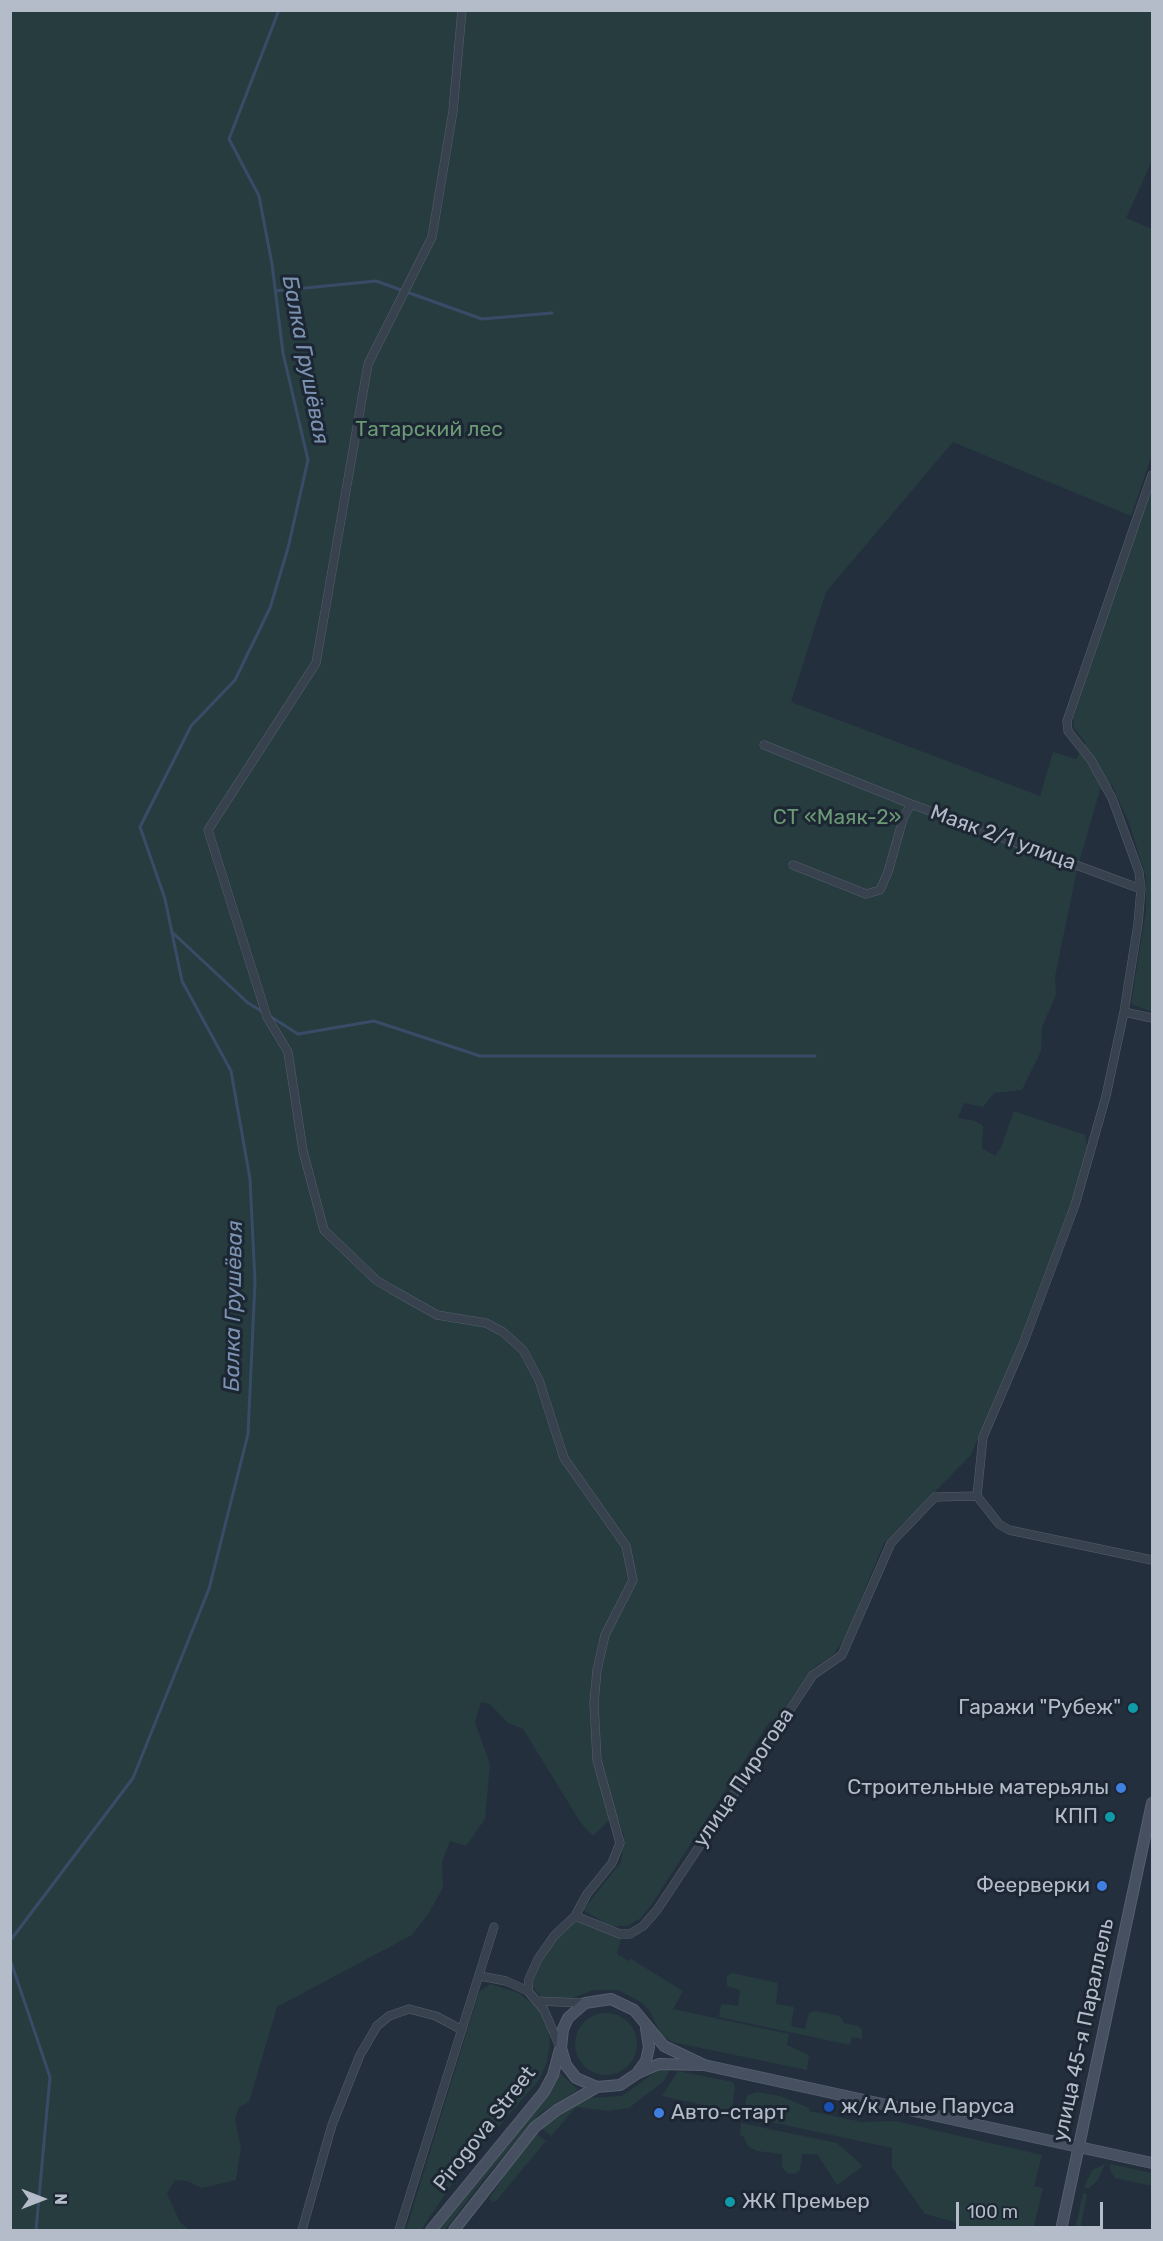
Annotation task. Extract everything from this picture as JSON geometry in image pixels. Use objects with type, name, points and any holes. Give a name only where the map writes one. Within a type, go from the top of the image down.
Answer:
[{"type":"main road","name":"улица 45-я Параллель","points":[[1061,2230],[1152,1803]]},
{"type":"main road","name":"Pirogova Street","points":[[431,2230],[544,2091],[553,2075],[561,2048],[562,2029],[568,2018],[585,2003],[611,1999],[624,2002],[643,2020],[664,2046],[704,2065]]},
{"type":"main road","points":[[638,2073],[646,2061],[649,2047],[648,2033],[643,2020]]},
{"type":"main road","name":"Pirogova Street","points":[[561,2048],[571,2072],[582,2081],[597,2087]]},
{"type":"main road","name":"Pirogova Street","points":[[454,2230],[535,2127],[557,2110],[597,2087],[620,2085],[638,2073],[659,2064],[704,2065],[1152,2163]]},
{"type":"street","points":[[462,10],[453,111],[432,237],[368,364],[316,663],[208,830],[267,1017],[288,1052],[303,1151],[324,1230],[376,1280],[437,1315],[486,1323],[503,1332],[523,1350],[540,1380],[564,1458],[626,1546],[633,1580],[605,1635],[597,1670],[594,1703],[597,1760],[620,1843],[608,1869],[587,1894],[575,1916],[554,1936],[537,1959],[529,1979],[528,1991]]},
{"type":"street","points":[[1152,475],[1066,721],[1068,731],[1091,760],[1112,798],[1134,854],[1141,889],[1124,1012],[1106,1096],[1075,1205],[1023,1344],[983,1437],[977,1497],[999,1524],[1009,1530],[1152,1560]]},
{"type":"street","name":"Маяк 2/1 улица","points":[[764,745],[911,804],[1141,889]]},
{"type":"street","points":[[793,865],[866,894],[880,890],[888,872],[903,819],[911,804]]},
{"type":"street","points":[[1124,1012],[1152,1018]]},
{"type":"street","name":"улица Пирогова","points":[[575,1916],[607,1930],[630,1934],[644,1926],[657,1910],[813,1675],[842,1655],[891,1543],[935,1497],[977,1497]]},
{"type":"street","points":[[399,2230],[494,1926]]},
{"type":"street","points":[[480,1976],[506,1981],[528,1991],[537,2001],[561,2048]]},
{"type":"street","points":[[537,2001],[576,2005],[585,2003]]},
{"type":"street","points":[[302,2230],[332,2125],[360,2055],[377,2026],[389,2016],[409,2009],[436,2016],[462,2030]]},
{"type":"green space","name":"Татарский лес","points":[[11,11],[1152,11],[1152,161],[1126,218],[1152,229],[1152,455],[1131,516],[953,442],[826,592],[791,702],[1040,796],[1053,752],[1076,759],[1086,743],[1074,728],[1073,718],[1152,487],[1152,1012],[1131,1004],[1146,911],[1146,877],[1129,823],[1112,785],[1100,790],[1077,869],[1055,977],[1056,995],[1042,1027],[1041,1051],[1022,1090],[994,1093],[983,1107],[964,1103],[958,1118],[976,1121],[983,1126],[982,1148],[995,1156],[1001,1147],[1014,1111],[1085,1135],[1087,1146],[1071,1204],[1020,1339],[971,1455],[884,1543],[845,1638],[834,1654],[812,1669],[775,1722],[770,1721],[650,1907],[640,1919],[627,1926],[610,1926],[583,1910],[621,1862],[624,1836],[616,1813],[593,1836],[581,1823],[523,1729],[508,1723],[490,1704],[481,1702],[475,1722],[490,1764],[485,1819],[466,1846],[450,1841],[442,1862],[443,1887],[429,1913],[412,1935],[277,2007],[249,2102],[239,2107],[235,2119],[241,2148],[236,2180],[202,2188],[187,2181],[175,2180],[167,2194],[180,2222],[189,2230],[11,2230]]},
{"type":"green space","points":[[575,1921],[621,1938],[617,1954],[628,1961],[631,1959],[683,1991],[673,2009],[789,2034],[787,2045],[809,2055],[807,2070],[672,2042],[661,2034],[649,2010],[641,2002],[618,1990],[594,1990],[567,2000],[542,1998],[533,1987],[535,1968],[556,1937]]},
{"type":"green space","points":[[732,1973],[778,1983],[776,2004],[794,2007],[791,2026],[805,2029],[809,2013],[816,2011],[840,2016],[844,2023],[858,2026],[862,2030],[862,2039],[852,2037],[850,2045],[719,2017],[721,2004],[738,2006],[740,1990],[727,1986],[727,1976]]},
{"type":"green space","points":[[490,1984],[519,1993],[538,2008],[547,2022],[550,2042],[547,2062],[539,2080],[465,2165],[421,2230],[406,2230],[479,1992]]},
{"type":"green space","points":[[606,2013],[623,2018],[628,2022],[632,2027],[637,2044],[632,2061],[628,2066],[623,2070],[606,2075],[589,2070],[584,2066],[580,2061],[575,2044],[580,2027],[584,2022],[589,2018]]},
{"type":"green space","points":[[661,2068],[670,2069],[664,2081],[629,2108],[608,2111],[576,2107],[551,2136],[542,2128],[587,2098],[622,2096]]},
{"type":"green space","points":[[678,2071],[733,2082],[735,2088],[732,2108],[726,2110],[662,2096]]},
{"type":"green space","points":[[560,2073],[578,2090],[540,2113],[484,2179],[445,2230],[436,2230],[552,2087]]},
{"type":"green space","points":[[756,2092],[780,2096],[809,2108],[809,2111],[862,2122],[895,2121],[1042,2155],[1034,2186],[1043,2188],[1033,2230],[963,2230],[955,2222],[925,2214],[892,2167],[892,2148],[743,2116],[747,2096]]},
{"type":"green space","points":[[741,2123],[837,2143],[863,2166],[837,2185],[817,2154],[802,2154],[800,2170],[794,2174],[787,2173],[782,2167],[782,2154],[756,2151],[748,2146],[743,2136],[740,2136]]},
{"type":"green space","points":[[537,2134],[546,2141],[493,2202],[489,2199],[507,2171]]},
{"type":"green space","points":[[1105,2164],[1098,2180],[1089,2188],[1084,2187],[1092,2170]]},
{"type":"green space","points":[[1110,2164],[1152,2173],[1152,2186],[1115,2178]]},
{"type":"green space","points":[[1083,2193],[1087,2194],[1080,2230],[1075,2230]]},
{"type":"waterway","name":"Балка Грушёвая","points":[[10,1941],[133,1778],[209,1589],[248,1434],[255,1282],[250,1179],[231,1071],[182,981],[165,899],[140,827],[191,726],[235,680],[270,608],[288,548],[308,460],[283,353],[272,264],[259,196],[229,139],[279,10]]},
{"type":"waterway","points":[[275,291],[376,281],[482,319],[552,313]]},
{"type":"waterway","points":[[173,933],[248,1003],[263,1012]]},
{"type":"waterway","points":[[268,1015],[298,1034],[374,1021],[480,1056],[815,1056]]},
{"type":"waterway","name":"Балка Грушёвая","points":[[10,1959],[50,2077],[36,2230]]},
{"type":"place","name":"Гаражи \"Рубеж\"","points":[[1133,1708]]},
{"type":"place","name":"Строительные матерьялы","points":[[1121,1788]]},
{"type":"place","name":"КПП","points":[[1110,1817]]},
{"type":"place","name":"Феерверки","points":[[1102,1886]]},
{"type":"place","name":"ж/к Алые Паруса","points":[[829,2107]]},
{"type":"place","name":"Авто-старт","points":[[659,2113]]},
{"type":"place","name":"ЖК Премьер","points":[[730,2202]]},
{"type":"park label","name":"СТ «Маяк-2»","points":[[837,818]]}]
